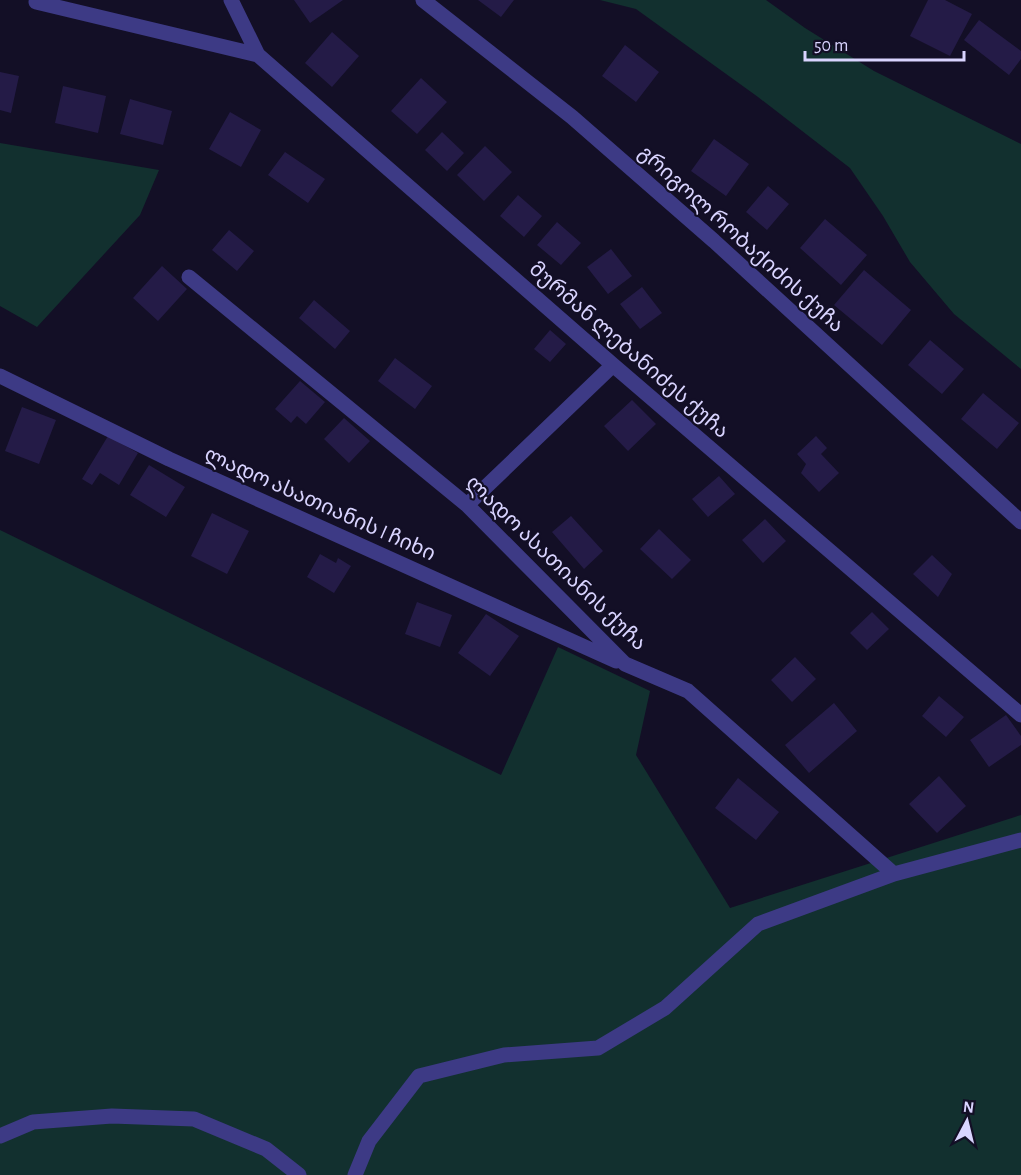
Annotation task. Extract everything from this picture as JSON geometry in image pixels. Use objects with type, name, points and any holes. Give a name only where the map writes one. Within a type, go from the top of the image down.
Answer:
[{"type":"street","name":"მურმან ლებანიძეს ქუჩა","points":[[231,0],[258,55],[613,365],[1021,715]]},
{"type":"street","name":"გრიგოლ რობაქიძის ქუჩა","points":[[423,0],[590,133],[714,241],[1021,522]]},
{"type":"street","points":[[36,2],[258,55]]},
{"type":"street","name":"ლადო ასათიანის ქუჩა","points":[[189,277],[467,505],[625,664],[688,691],[894,874]]},
{"type":"street","points":[[467,505],[613,365]]},
{"type":"street","name":"ლადო ასათიანის I ჩიხი","points":[[0,376],[169,459],[625,664]]},
{"type":"street","points":[[355,1175],[369,1141],[419,1076],[504,1055],[598,1048],[665,1008],[758,924],[894,874],[1021,840]]},
{"type":"street","points":[[0,1136],[33,1122],[112,1116],[194,1119],[266,1149],[299,1175]]},
{"type":"green space","points":[[600,0],[766,0],[805,28],[874,71],[1021,144],[1021,369],[954,314],[910,262],[883,216],[850,168],[758,97],[636,9]]},
{"type":"green space","points":[[0,143],[159,170],[140,215],[37,327],[0,306]]},
{"type":"green space","points":[[0,530],[501,775],[558,647],[650,691],[636,755],[730,908],[1021,815],[1021,1175],[0,1175]]},
{"type":"building","points":[[294,0],[343,0],[310,23]]},
{"type":"building","points":[[478,0],[514,0],[501,17]]},
{"type":"building","points":[[928,0],[945,0],[972,14],[950,56],[910,36]]},
{"type":"building","points":[[979,20],[1021,51],[1021,59],[1009,75],[964,40]]},
{"type":"building","points":[[332,32],[359,56],[332,87],[305,63]]},
{"type":"building","points":[[625,45],[659,72],[636,102],[602,76]]},
{"type":"building","points":[[0,72],[19,76],[11,113],[0,110]]},
{"type":"building","points":[[421,78],[447,102],[417,134],[391,111]]},
{"type":"building","points":[[63,86],[106,96],[98,133],[55,123]]},
{"type":"building","points":[[130,99],[172,111],[163,145],[120,134]]},
{"type":"building","points":[[230,112],[261,130],[241,167],[209,149]]},
{"type":"building","points":[[442,132],[464,153],[447,171],[425,150]]},
{"type":"building","points":[[714,139],[749,164],[726,196],[691,171]]},
{"type":"building","points":[[485,146],[512,172],[484,201],[457,175]]},
{"type":"building","points":[[285,152],[325,179],[308,203],[268,175]]},
{"type":"building","points":[[768,186],[789,204],[767,230],[746,212]]},
{"type":"building","points":[[518,195],[542,216],[524,237],[500,216]]},
{"type":"building","points":[[825,219],[867,255],[841,285],[800,248]]},
{"type":"building","points":[[557,222],[581,243],[561,265],[537,245]]},
{"type":"building","points":[[229,230],[254,251],[237,271],[212,250]]},
{"type":"building","points":[[611,249],[632,276],[608,294],[587,267]]},
{"type":"building","points":[[162,266],[187,289],[158,321],[133,298]]},
{"type":"building","points":[[864,270],[911,310],[882,345],[834,305]]},
{"type":"building","points":[[642,287],[662,313],[640,329],[620,304]]},
{"type":"building","points":[[314,300],[350,331],[335,349],[299,318]]},
{"type":"building","points":[[550,330],[566,344],[550,362],[534,349]]},
{"type":"building","points":[[930,340],[964,369],[942,394],[908,365]]},
{"type":"building","points":[[395,358],[432,386],[415,409],[378,381]]},
{"type":"building","points":[[300,381],[325,402],[306,424],[297,416],[291,423],[275,409]]},
{"type":"building","points":[[983,393],[1019,423],[997,449],[961,419]]},
{"type":"building","points":[[632,400],[656,424],[628,451],[604,426]]},
{"type":"building","points":[[22,407],[56,420],[39,464],[5,451]]},
{"type":"building","points":[[344,418],[370,441],[349,463],[324,439]]},
{"type":"building","points":[[108,436],[138,453],[119,485],[100,473],[92,485],[82,479]]},
{"type":"building","points":[[816,436],[827,448],[821,454],[839,473],[819,492],[801,473],[806,464],[797,454]]},
{"type":"building","points":[[149,465],[185,487],[166,517],[130,495]]},
{"type":"building","points":[[719,476],[735,494],[708,517],[692,499]]},
{"type":"building","points":[[212,513],[249,531],[227,574],[191,556]]},
{"type":"building","points":[[571,516],[603,551],[584,569],[552,532]]},
{"type":"building","points":[[765,519],[786,541],[763,563],[742,540]]},
{"type":"building","points":[[659,529],[691,560],[672,579],[640,549]]},
{"type":"building","points":[[320,554],[336,563],[338,558],[351,566],[334,593],[307,577]]},
{"type":"building","points":[[932,555],[952,574],[938,597],[913,574]]},
{"type":"building","points":[[417,602],[452,615],[440,647],[405,634]]},
{"type":"building","points":[[872,612],[889,629],[867,650],[850,633]]},
{"type":"building","points":[[486,614],[519,636],[490,676],[458,653]]},
{"type":"building","points":[[795,657],[816,679],[792,702],[771,680]]},
{"type":"building","points":[[939,696],[964,717],[946,737],[922,716]]},
{"type":"building","points":[[834,703],[857,731],[809,773],[785,745]]},
{"type":"building","points":[[1006,715],[1021,736],[1021,745],[989,767],[970,740]]},
{"type":"building","points":[[939,776],[966,806],[937,833],[909,804]]},
{"type":"building","points":[[738,778],[779,812],[756,840],[715,808]]}]
